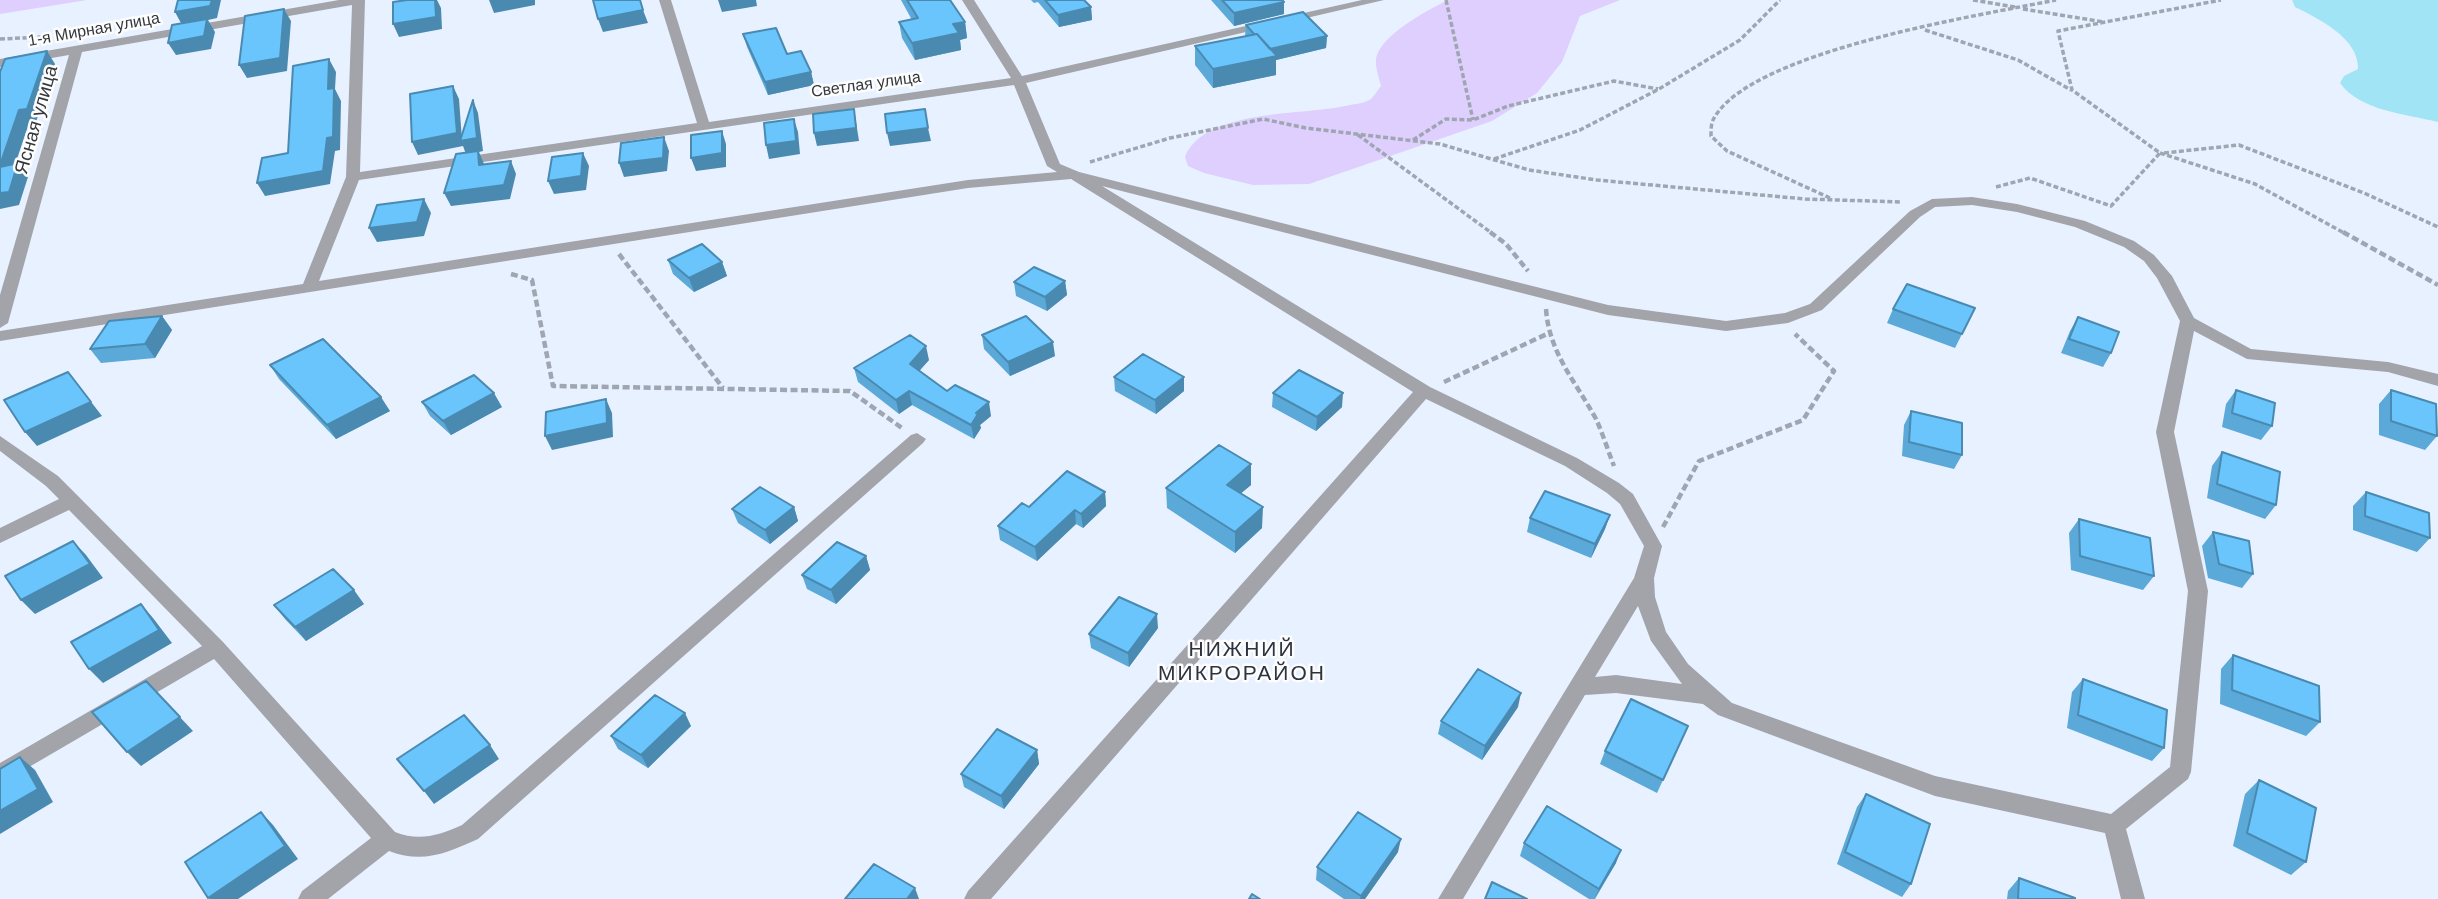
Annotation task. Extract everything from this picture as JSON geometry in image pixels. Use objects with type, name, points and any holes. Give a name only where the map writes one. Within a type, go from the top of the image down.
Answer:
[{"type":"street","points":[[310,285],[353,177],[358,0]]},
{"type":"street","name":"1-я Мирная улица","points":[[0,62],[358,0]]},
{"type":"street","points":[[665,0],[704,126]]},
{"type":"street","points":[[968,0],[1019,81],[1054,166],[1424,391],[1571,462],[1627,499],[1653,546],[1644,579],[1450,899]]},
{"type":"street","name":"Светлая улица","points":[[353,177],[1019,81],[1294,14],[1378,0]]},
{"type":"street","name":"Ясная улица","points":[[0,323],[77,49]]},
{"type":"street","points":[[0,336],[310,285],[968,184],[1069,173],[1608,310],[1694,324],[1726,326],[1780,320],[1816,307],[1915,214],[1932,204],[1972,201],[2017,208],[2080,224],[2129,244],[2149,258],[2164,276],[2188,321],[2247,354],[2388,367],[2438,380]]},
{"type":"street","points":[[2115,825],[2180,772],[2198,591],[2165,432],[2188,321]]},
{"type":"street","points":[[976,899],[1424,391]]},
{"type":"street","points":[[0,442],[52,481],[216,648],[387,839],[410,849],[437,846],[470,832],[917,439]]},
{"type":"street","points":[[0,537],[72,501]]},
{"type":"street","points":[[1644,579],[1650,615],[1662,646],[1705,696],[1726,709],[1935,786],[2115,825]]},
{"type":"street","points":[[0,774],[216,648]]},
{"type":"street","points":[[1577,687],[1616,684],[1705,696]]},
{"type":"street","points":[[2115,825],[2133,899]]},
{"type":"street","points":[[310,899],[387,839]]},
{"type":"path","points":[[1446,0],[1473,120]]},
{"type":"path","points":[[1493,159],[1580,130],[1659,89],[1740,40],[1780,0]]},
{"type":"path","points":[[1973,0],[2109,23]]},
{"type":"path","points":[[1835,200],[1727,151],[1711,136],[1713,120],[1737,93],[1787,66],[1852,45],[2056,0]]},
{"type":"path","points":[[2072,90],[2058,31],[2221,0]]},
{"type":"path","points":[[1923,29],[2018,60],[2072,90],[2160,153],[2255,184],[2438,285]]},
{"type":"path","points":[[1412,140],[1446,119],[1473,120],[1508,106],[1614,80],[1659,89]]},
{"type":"path","points":[[1069,173],[1170,138],[1263,119],[1440,144],[1530,170],[1597,180],[1643,182],[1709,192],[1932,204]]},
{"type":"path","points":[[1356,133],[1506,244],[1546,294],[1545,323],[1559,360],[1596,421],[1627,499]]},
{"type":"path","points":[[1994,187],[2031,178],[2111,206],[2160,153],[2239,145],[2364,193],[2438,227]]},
{"type":"path","points":[[607,240],[724,389]]},
{"type":"path","points":[[500,274],[513,274],[532,280],[553,386],[850,391],[917,439]]},
{"type":"path","points":[[1653,546],[1699,461],[1803,421],[1835,371],[1780,320]]},
{"type":"path","points":[[1424,391],[1549,333]]},
{"type":"shaded area","points":[[0,0],[87,0],[0,14]]},
{"type":"shaded area","points":[[1448,0],[1620,0],[1580,16],[1562,62],[1537,93],[1492,121],[1309,184],[1253,185],[1204,173],[1188,166],[1185,157],[1196,141],[1212,130],[1258,117],[1331,108],[1371,99],[1381,86],[1376,59],[1386,41],[1406,24]]},
{"type":"water","points":[[2292,0],[2438,0],[2438,122],[2371,106],[2349,92],[2340,83],[2344,76],[2358,69],[2352,48],[2336,31],[2295,7]]},
{"type":"building","points":[[178,0],[212,0],[210,6],[175,12]]},
{"type":"building","points":[[435,0],[436,17],[393,24],[393,2]]},
{"type":"building","points":[[593,0],[640,0],[643,10],[598,19]]},
{"type":"building","points":[[907,0],[950,0],[965,22],[953,24],[959,33],[912,43],[899,22],[918,18]]},
{"type":"building","points":[[1045,0],[1084,0],[1091,7],[1058,15]]},
{"type":"building","points":[[1222,0],[1282,0],[1284,2],[1234,13]]},
{"type":"building","points":[[284,9],[280,58],[239,65],[245,16]]},
{"type":"building","points":[[1303,12],[1327,36],[1270,49],[1246,25]]},
{"type":"building","points":[[207,19],[204,36],[168,43],[172,25]]},
{"type":"building","points":[[776,28],[787,54],[801,51],[811,72],[765,82],[743,34]]},
{"type":"building","points":[[1257,34],[1277,56],[1213,69],[1195,46]]},
{"type":"building","points":[[47,51],[27,109],[19,110],[0,165],[0,72],[5,59]]},
{"type":"building","points":[[329,59],[328,89],[334,88],[333,137],[327,138],[323,171],[257,183],[262,158],[288,153],[293,66]]},
{"type":"building","points":[[453,86],[457,133],[412,142],[410,94]]},
{"type":"building","points":[[473,100],[477,138],[460,141]]},
{"type":"building","points":[[854,109],[856,128],[814,133],[813,114]]},
{"type":"building","points":[[925,109],[928,128],[887,133],[885,114]]},
{"type":"building","points":[[794,119],[796,141],[766,145],[764,123]]},
{"type":"building","points":[[722,131],[722,153],[691,158],[691,135]]},
{"type":"building","points":[[664,137],[663,158],[619,163],[621,143]]},
{"type":"building","points":[[478,151],[479,165],[511,161],[504,185],[444,193],[456,154]]},
{"type":"building","points":[[583,153],[581,176],[548,181],[552,157]]},
{"type":"building","points":[[18,163],[9,192],[0,193],[0,167]]},
{"type":"building","points":[[424,199],[417,222],[369,228],[377,205]]},
{"type":"building","points":[[702,244],[722,262],[689,278],[668,260]]},
{"type":"building","points":[[1034,267],[1065,281],[1045,297],[1014,282]]},
{"type":"building","points":[[1907,284],[1975,308],[1962,334],[1893,309]]},
{"type":"building","points":[[162,316],[145,344],[90,349],[109,321]]},
{"type":"building","points":[[1026,316],[1053,342],[1008,362],[982,335]]},
{"type":"building","points":[[2078,317],[2119,332],[2111,353],[2069,339]]},
{"type":"building","points":[[910,335],[926,346],[910,364],[947,391],[955,385],[989,402],[976,413],[978,414],[971,425],[909,391],[896,400],[854,368]]},
{"type":"building","points":[[323,339],[381,397],[327,425],[270,365]]},
{"type":"building","points":[[1143,354],[1184,377],[1155,400],[1114,377]]},
{"type":"building","points":[[1299,370],[1343,393],[1317,417],[1273,393]]},
{"type":"building","points":[[68,372],[91,402],[25,432],[4,400]]},
{"type":"building","points":[[474,375],[494,393],[443,421],[422,402]]},
{"type":"building","points":[[2236,390],[2275,403],[2272,426],[2232,413]]},
{"type":"building","points":[[2391,390],[2436,404],[2437,436],[2391,421]]},
{"type":"building","points":[[606,399],[607,423],[545,436],[546,412]]},
{"type":"building","points":[[1911,411],[1962,423],[1962,455],[1909,442]]},
{"type":"building","points":[[1219,445],[1251,464],[1227,485],[1263,507],[1235,532],[1166,488]]},
{"type":"building","points":[[2222,452],[2280,472],[2276,505],[2217,484]]},
{"type":"building","points":[[1067,471],[1105,492],[1081,514],[1075,510],[1035,547],[998,526],[1022,503],[1029,507]]},
{"type":"building","points":[[760,487],[794,507],[765,530],[732,509]]},
{"type":"building","points":[[1545,491],[1610,515],[1595,544],[1530,518]]},
{"type":"building","points":[[2366,492],[2429,513],[2430,538],[2365,516]]},
{"type":"building","points":[[2079,519],[2150,538],[2154,576],[2080,556]]},
{"type":"building","points":[[2213,532],[2249,541],[2253,574],[2219,564]]},
{"type":"building","points":[[73,541],[90,564],[21,600],[5,576]]},
{"type":"building","points":[[837,542],[866,556],[831,590],[802,575]]},
{"type":"building","points":[[333,569],[354,590],[295,627],[274,605]]},
{"type":"building","points":[[1119,597],[1157,614],[1128,653],[1089,634]]},
{"type":"building","points":[[141,604],[159,630],[89,669],[71,642]]},
{"type":"building","points":[[2233,655],[2319,686],[2320,722],[2232,690]]},
{"type":"building","points":[[1478,669],[1521,693],[1485,746],[1441,721]]},
{"type":"building","points":[[2083,679],[2167,710],[2164,748],[2078,715]]},
{"type":"building","points":[[146,681],[180,717],[127,752],[92,712]]},
{"type":"building","points":[[655,695],[685,713],[641,755],[611,736]]},
{"type":"building","points":[[1631,699],[1688,726],[1663,780],[1605,751]]},
{"type":"building","points":[[464,715],[490,745],[424,791],[397,759]]},
{"type":"building","points":[[997,729],[1037,750],[1001,796],[961,774]]},
{"type":"building","points":[[20,757],[38,789],[0,811],[0,769]]},
{"type":"building","points":[[2259,780],[2316,808],[2306,862],[2247,833]]},
{"type":"building","points":[[1866,794],[1930,824],[1911,884],[1845,852]]},
{"type":"building","points":[[1547,806],[1621,850],[1599,889],[1524,843]]},
{"type":"building","points":[[261,812],[285,846],[208,898],[185,862]]},
{"type":"building","points":[[1358,812],[1401,839],[1361,896],[1317,867]]},
{"type":"building","points":[[874,864],[915,888],[907,899],[845,899]]},
{"type":"building","points":[[2019,878],[2075,898],[2075,899],[2018,899]]},
{"type":"building","points":[[1492,882],[1527,899],[1485,899]]},
{"type":"district","name":"НИЖНИЙ МИКРОРАЙОН","points":[[1242,662]]}]
